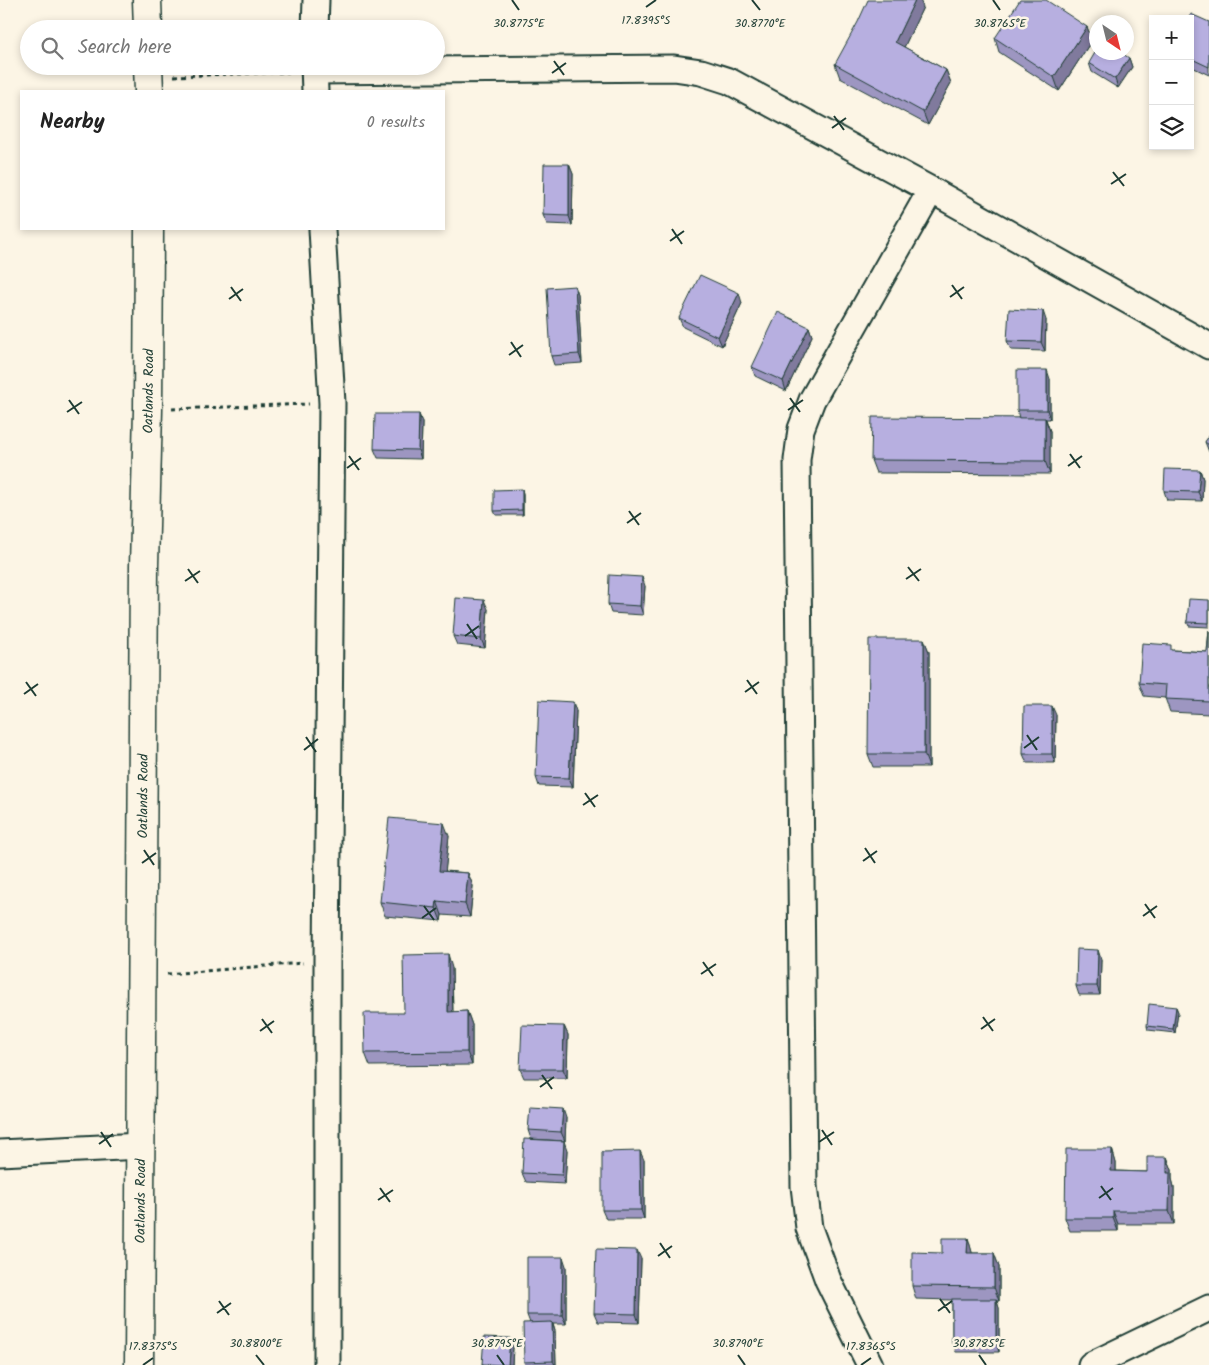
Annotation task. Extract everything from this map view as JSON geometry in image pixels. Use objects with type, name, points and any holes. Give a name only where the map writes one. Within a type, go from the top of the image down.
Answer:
[{"type":"street","points":[[147,0],[148,20]]},
{"type":"street","points":[[315,20],[316,0]]},
{"type":"street","points":[[445,73],[674,68],[701,72],[729,81],[931,190],[1209,346]]},
{"type":"street","points":[[315,76],[360,75]]},
{"type":"street","points":[[870,1365],[828,1280],[809,1228],[804,1186],[797,460],[801,429],[812,400],[931,190]]},
{"type":"street","name":"Oatlands Road","points":[[139,1365],[148,230]]},
{"type":"street","points":[[322,230],[332,403],[327,961],[327,1365]]},
{"type":"street","points":[[0,1153],[141,1146]]},
{"type":"street","points":[[1091,1365],[1209,1308]]},
{"type":"path","points":[[149,78],[315,76]]},
{"type":"path","points":[[148,410],[332,403]]},
{"type":"path","points":[[141,976],[327,961]]},
{"type":"building","points":[[868,0],[915,0],[895,42],[946,70],[923,112],[835,64]]},
{"type":"building","points":[[1020,0],[1046,0],[1087,27],[1054,77],[995,38]]},
{"type":"building","points":[[1194,15],[1209,22],[1209,67],[1194,60]]},
{"type":"building","points":[[1091,60],[1128,60],[1115,79],[1089,63]]},
{"type":"building","points":[[544,164],[569,164],[569,216],[543,215]]},
{"type":"building","points":[[700,275],[739,293],[718,337],[679,318]]},
{"type":"building","points":[[575,286],[579,354],[551,356],[547,288]]},
{"type":"building","points":[[1009,309],[1043,311],[1041,342],[1007,341]]},
{"type":"building","points":[[778,312],[809,327],[783,381],[752,367]]},
{"type":"building","points":[[1017,370],[1047,370],[1047,410],[1017,410]]},
{"type":"building","points":[[375,414],[419,414],[418,450],[374,449]]},
{"type":"building","points":[[872,417],[1045,418],[1045,461],[871,460]]},
{"type":"building","points":[[1209,436],[1209,445],[1205,442]]},
{"type":"building","points":[[1165,469],[1200,470],[1198,492],[1164,491]]},
{"type":"building","points":[[522,489],[522,510],[494,511],[494,490]]},
{"type":"building","points":[[609,575],[642,577],[640,606],[608,604]]},
{"type":"building","points":[[456,598],[484,600],[481,639],[453,636]]},
{"type":"building","points":[[1189,599],[1209,600],[1209,623],[1187,622]]},
{"type":"building","points":[[1209,630],[1209,701],[1165,699],[1166,685],[1139,683],[1142,643],[1171,645],[1171,650],[1207,652]]},
{"type":"building","points":[[869,639],[924,639],[924,754],[868,754]]},
{"type":"building","points":[[539,700],[573,702],[569,778],[536,777]]},
{"type":"building","points":[[1024,706],[1052,706],[1052,754],[1023,754]]},
{"type":"building","points":[[389,818],[444,823],[439,871],[468,873],[465,904],[437,901],[436,908],[380,902]]},
{"type":"building","points":[[1077,949],[1098,950],[1097,986],[1076,986]]},
{"type":"building","points":[[448,954],[448,1012],[467,1011],[467,1052],[365,1053],[364,1013],[404,1013],[403,955]]},
{"type":"building","points":[[1149,1004],[1176,1007],[1173,1029],[1147,1026]]},
{"type":"building","points":[[522,1025],[564,1026],[563,1069],[520,1069]]},
{"type":"building","points":[[530,1107],[563,1109],[561,1132],[528,1130]]},
{"type":"building","points":[[524,1139],[564,1141],[562,1175],[522,1173]]},
{"type":"building","points":[[1066,1149],[1112,1149],[1111,1171],[1147,1172],[1147,1157],[1167,1157],[1167,1173],[1170,1173],[1169,1211],[1113,1211],[1113,1218],[1065,1218]]},
{"type":"building","points":[[640,1151],[641,1210],[602,1210],[602,1152]]},
{"type":"building","points":[[942,1238],[968,1238],[967,1253],[994,1253],[994,1287],[912,1286],[912,1252],[942,1253]]},
{"type":"building","points":[[596,1249],[637,1250],[636,1314],[594,1313]]},
{"type":"building","points":[[527,1257],[563,1257],[562,1315],[527,1315]]},
{"type":"building","points":[[952,1299],[996,1299],[996,1343],[952,1343]]},
{"type":"building","points":[[552,1322],[553,1361],[524,1362],[523,1323]]},
{"type":"building","points":[[484,1337],[510,1338],[508,1365],[482,1364]]}]
